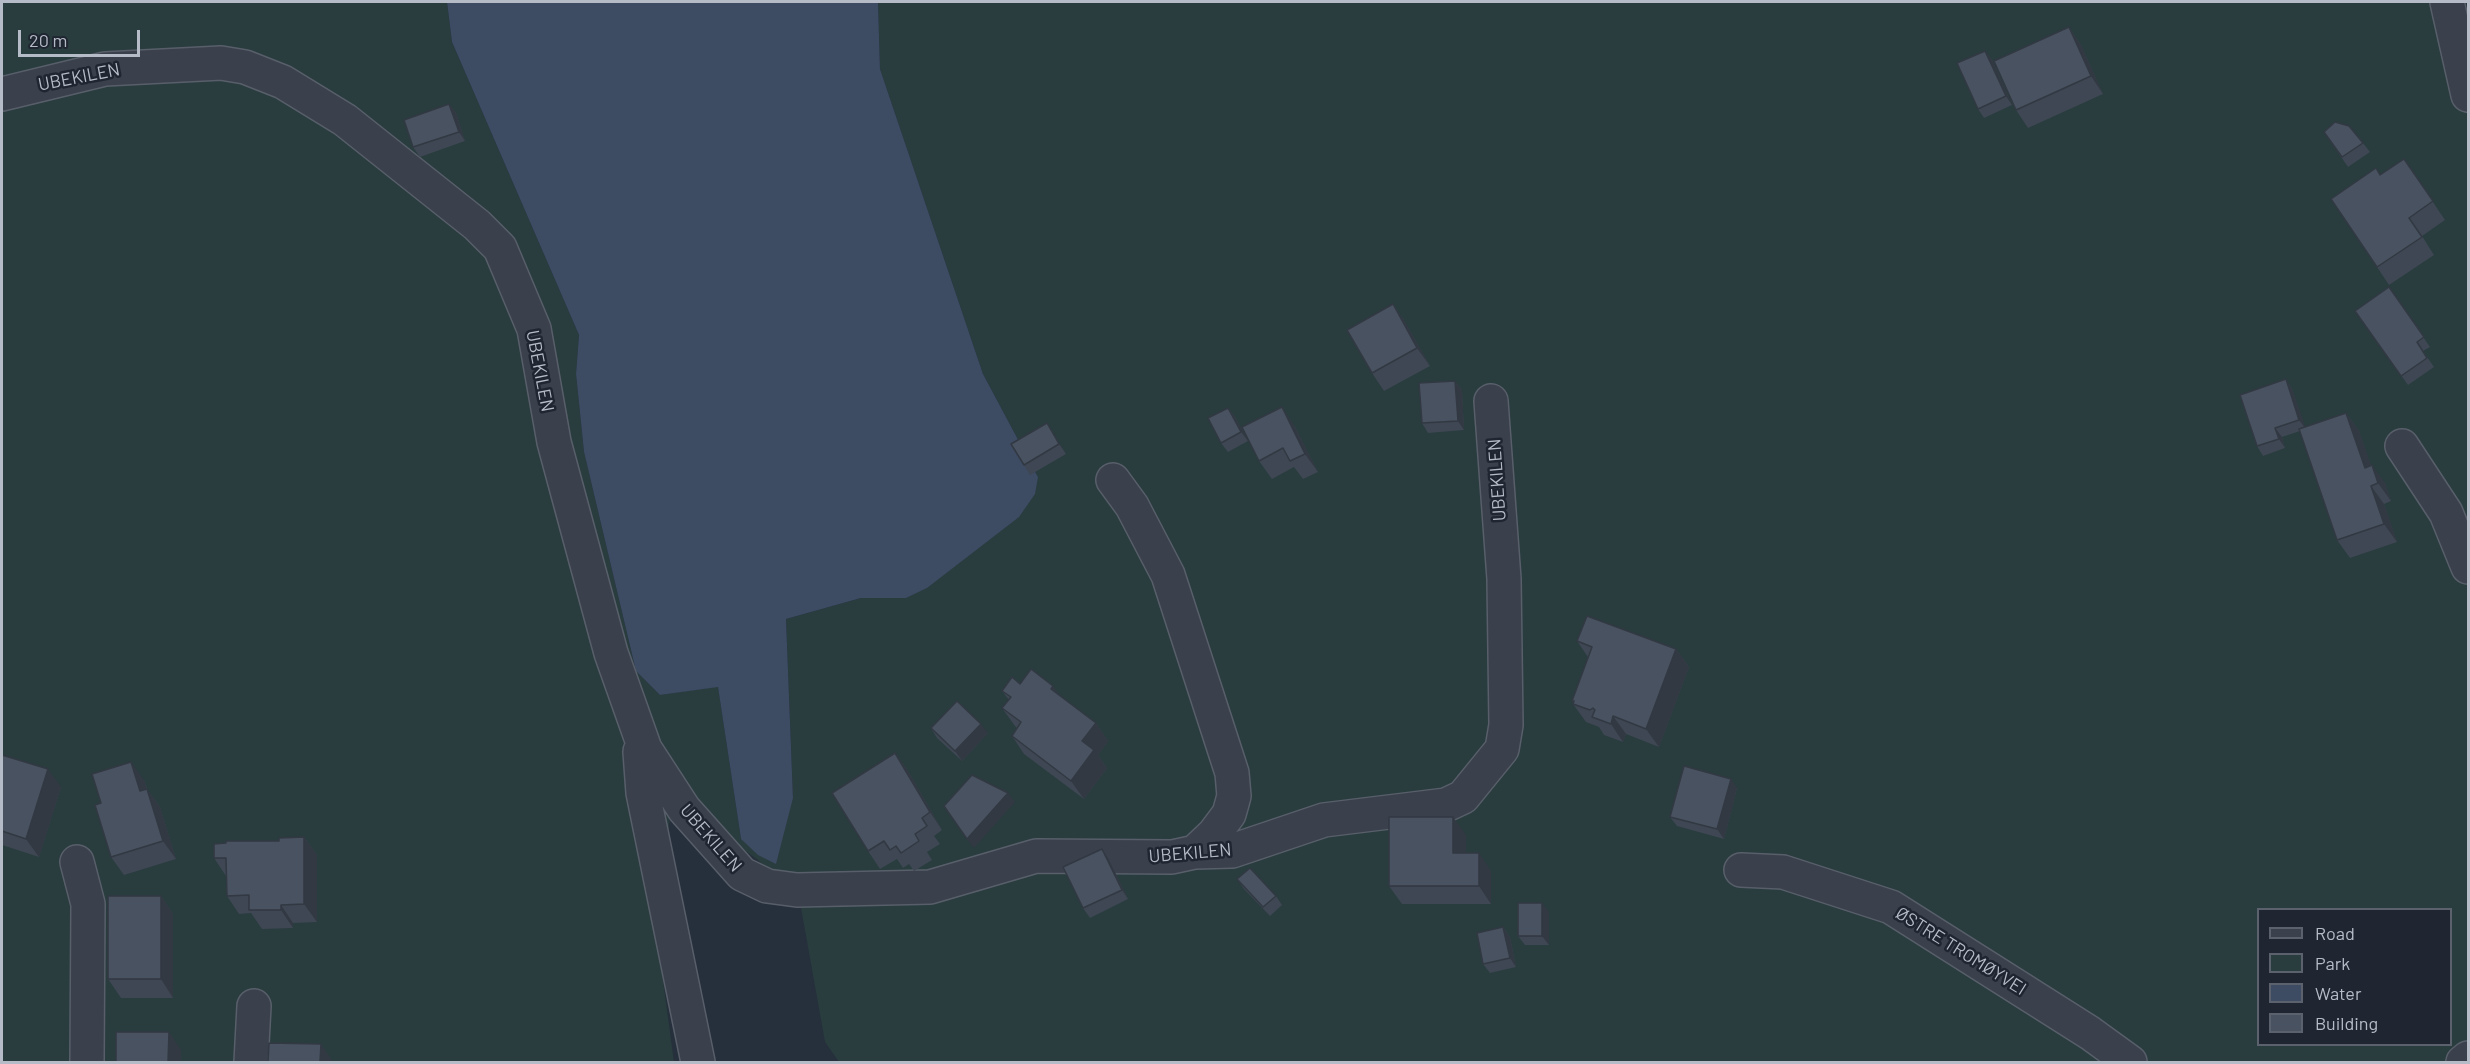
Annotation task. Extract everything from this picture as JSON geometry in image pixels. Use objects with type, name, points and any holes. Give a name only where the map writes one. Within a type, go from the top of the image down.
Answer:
[{"type":"street","points":[[2447,2],[2469,95]]},
{"type":"street","name":"UBEKILEN","points":[[2,93],[105,69],[221,63],[245,67],[283,82],[345,120],[477,225],[500,248],[534,329],[554,442],[611,652],[645,749],[684,810],[742,874],[767,886],[797,890],[930,887],[1036,856],[1172,857],[1195,852],[1232,851],[1324,820],[1446,805],[1463,797],[1502,749],[1506,725],[1504,579],[1491,401]]},
{"type":"street","points":[[2402,446],[2446,513],[2469,567]]},
{"type":"street","points":[[1113,480],[1132,506],[1168,575],[1232,773],[1234,796],[1229,814],[1214,834],[1195,852]]},
{"type":"street","points":[[645,749],[640,752],[644,793],[698,1062]]},
{"type":"street","points":[[77,862],[88,903],[87,1062]]},
{"type":"street","name":"ØSTRE TROMØYVEI","points":[[1741,870],[1784,872],[1891,907],[2091,1033],[2130,1062]]},
{"type":"street","points":[[251,1062],[254,1006]]},
{"type":"street","points":[[2463,1062],[2469,1058]]},
{"type":"green space","points":[[2,2],[447,2],[452,42],[579,335],[576,374],[584,452],[636,671],[660,695],[718,686],[741,839],[793,798],[786,619],[861,598],[906,598],[1038,477],[983,374],[880,69],[878,2],[2468,2],[2468,1062],[839,1062],[825,1042],[801,908],[758,860],[673,799],[655,920],[674,1062],[2,1062]]},
{"type":"water","points":[[447,2],[878,2],[880,69],[983,374],[1038,477],[1035,494],[1019,517],[927,588],[906,598],[861,598],[786,619],[793,798],[776,864],[758,855],[741,839],[718,687],[660,695],[636,671],[584,452],[576,374],[579,335],[452,42]]},
{"type":"building","points":[[2069,27],[2091,76],[2016,110],[1994,61]]},
{"type":"building","points":[[1985,51],[2006,96],[1978,109],[1957,63]]},
{"type":"building","points":[[449,104],[459,132],[413,147],[404,120]]},
{"type":"building","points":[[2335,122],[2349,126],[2363,143],[2342,157],[2324,132]]},
{"type":"building","points":[[2404,159],[2433,201],[2409,218],[2422,237],[2377,267],[2331,199],[2376,168],[2380,175]]},
{"type":"building","points":[[2389,287],[2424,337],[2417,342],[2427,358],[2401,376],[2355,311]]},
{"type":"building","points":[[1393,304],[1417,348],[1372,373],[1347,330]]},
{"type":"building","points":[[2286,379],[2299,420],[2275,428],[2279,439],[2257,446],[2240,395]]},
{"type":"building","points":[[1455,381],[1458,421],[1422,423],[1419,383]]},
{"type":"building","points":[[1282,407],[1305,454],[1290,461],[1283,448],[1259,461],[1242,427]]},
{"type":"building","points":[[1228,408],[1241,432],[1221,443],[1208,418]]},
{"type":"building","points":[[2346,413],[2365,468],[2372,465],[2378,483],[2371,486],[2384,524],[2337,540],[2299,429]]},
{"type":"building","points":[[1047,423],[1059,444],[1024,465],[1011,444]]},
{"type":"building","points":[[1587,616],[1676,649],[1646,729],[1613,716],[1611,724],[1592,717],[1595,710],[1593,708],[1590,710],[1573,704],[1574,701],[1572,701],[1592,647],[1577,641]]},
{"type":"building","points":[[1031,669],[1053,686],[1051,689],[1096,723],[1082,741],[1094,750],[1071,781],[1012,736],[1021,722],[1002,708],[1011,697],[1002,691],[1012,677],[1020,684]]},
{"type":"building","points":[[957,701],[981,724],[955,751],[931,728]]},
{"type":"building","points":[[895,753],[930,812],[922,818],[927,826],[915,834],[919,841],[901,853],[896,846],[890,850],[884,841],[868,851],[832,793]]},
{"type":"building","points":[[2,755],[48,769],[26,839],[2,831]]},
{"type":"building","points":[[131,762],[140,791],[147,789],[163,841],[111,857],[95,805],[101,803],[92,774]]},
{"type":"building","points":[[1684,766],[1731,779],[1717,829],[1670,817]]},
{"type":"building","points":[[972,775],[1008,793],[967,839],[944,806]]},
{"type":"building","points":[[1389,817],[1453,817],[1453,853],[1479,853],[1479,886],[1389,886]]},
{"type":"building","points":[[304,837],[304,904],[281,905],[281,910],[249,910],[249,895],[227,896],[226,858],[214,858],[214,844],[226,843],[226,841],[279,841],[279,838]]},
{"type":"building","points":[[1102,849],[1122,890],[1083,908],[1063,867]]},
{"type":"building","points":[[1250,868],[1276,896],[1263,907],[1237,879]]},
{"type":"building","points":[[108,896],[161,896],[161,979],[108,979]]},
{"type":"building","points":[[1518,903],[1542,903],[1542,936],[1518,936]]},
{"type":"building","points":[[1503,927],[1510,958],[1483,964],[1477,933]]},
{"type":"building","points":[[116,1032],[169,1032],[168,1062],[116,1062]]},
{"type":"building","points":[[269,1043],[321,1044],[320,1062],[268,1062]]}]
